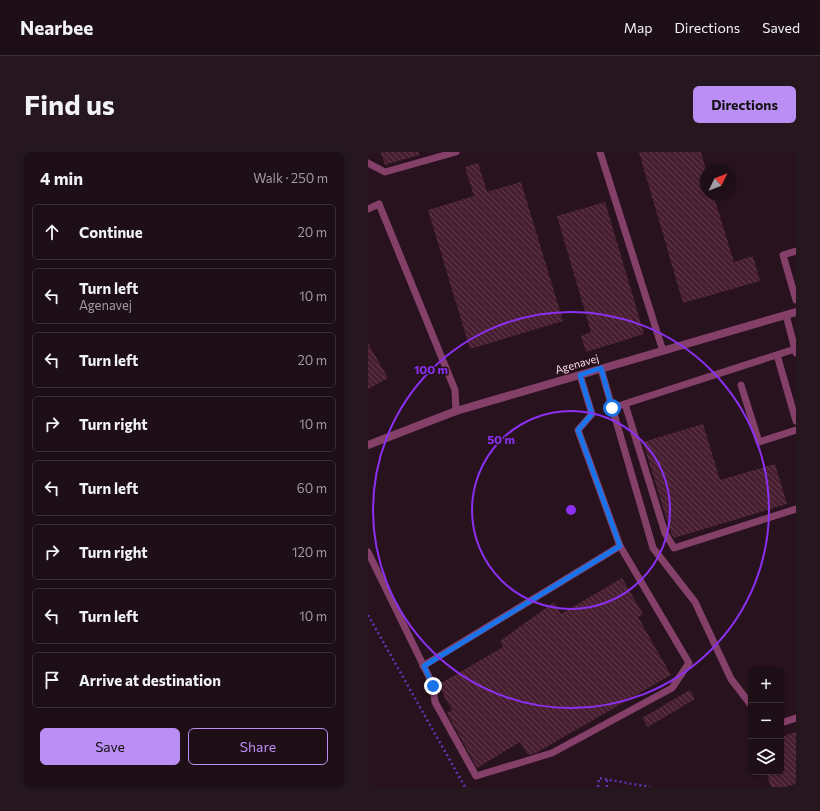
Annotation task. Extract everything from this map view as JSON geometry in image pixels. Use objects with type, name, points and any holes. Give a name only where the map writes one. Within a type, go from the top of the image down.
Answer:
[{"type":"street","name":"Agenavej","points":[[368,445],[456,410],[796,312]]},
{"type":"lane","points":[[368,163],[385,172],[456,152]]},
{"type":"lane","points":[[600,152],[663,350]]},
{"type":"lane","points":[[368,209],[380,204],[455,390],[456,410]]},
{"type":"lane","points":[[796,251],[783,255],[796,300]]},
{"type":"lane","points":[[612,408],[777,355],[795,351],[786,315]]},
{"type":"lane","points":[[777,355],[796,421]]},
{"type":"lane","points":[[601,368],[653,548],[695,602],[731,679],[749,703]]},
{"type":"lane","points":[[368,552],[433,686],[435,702],[476,776],[552,753],[672,688],[689,663],[620,546],[578,430],[592,414],[580,375]]},
{"type":"lane","points":[[740,385],[759,442],[796,430]]},
{"type":"lane","points":[[625,404],[664,533],[674,548],[796,509]]},
{"type":"lane","points":[[424,666],[620,546]]},
{"type":"lane","points":[[784,722],[796,718]]},
{"type":"path","points":[[368,615],[465,787]]},
{"type":"path","points":[[598,787],[599,778],[607,778],[650,787]]},
{"type":"path","points":[[607,778],[607,787]]},
{"type":"building","points":[[381,152],[419,152],[419,155],[385,165]]},
{"type":"building","points":[[639,152],[701,152],[704,164],[700,164],[700,200],[715,200],[734,262],[753,256],[760,281],[683,303]]},
{"type":"building","points":[[478,163],[487,192],[521,182],[563,321],[470,349],[428,210],[474,196],[465,167]]},
{"type":"building","points":[[605,202],[644,334],[586,352],[581,336],[591,332],[557,216]]},
{"type":"building","points":[[368,343],[388,378],[368,389]]},
{"type":"building","points":[[703,424],[720,480],[775,464],[787,504],[674,538],[670,531],[643,442]]},
{"type":"building","points":[[622,578],[643,614],[638,617],[671,675],[536,753],[528,755],[520,742],[477,768],[447,713],[452,710],[438,685],[503,647],[500,641],[554,602],[561,614]]},
{"type":"building","points":[[690,690],[695,699],[648,727],[642,718]]},
{"type":"building","points":[[796,732],[796,784],[786,787],[771,787],[767,775],[784,775],[784,736]]},
{"type":"route","points":[[433,686],[424,666],[620,546],[578,430],[592,414],[580,375],[601,368],[612,408]]}]
